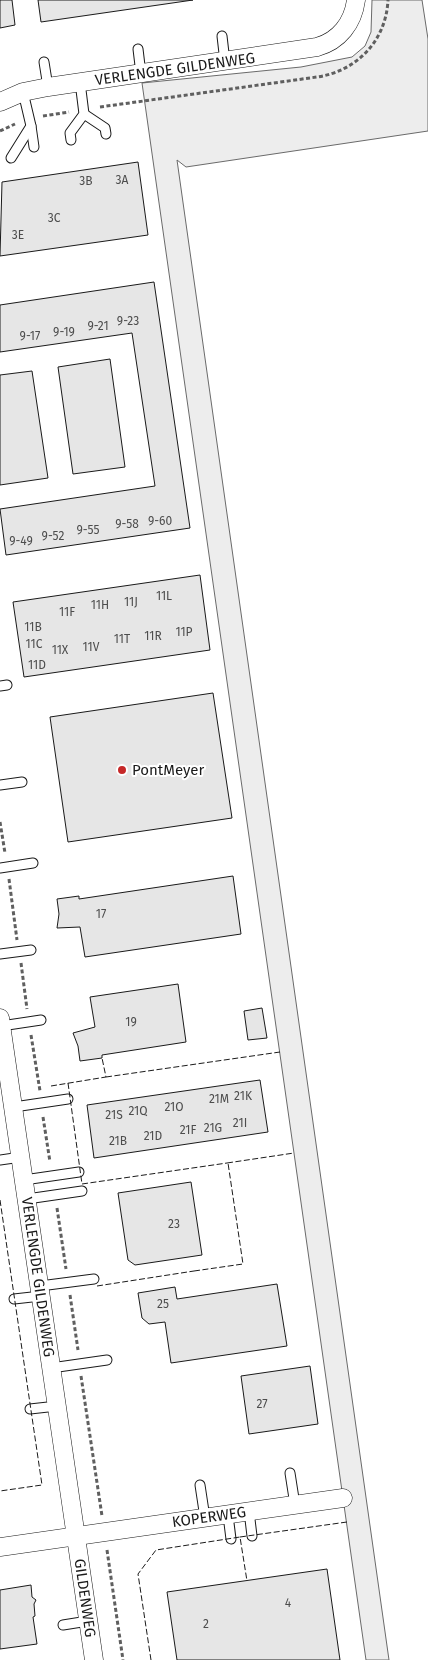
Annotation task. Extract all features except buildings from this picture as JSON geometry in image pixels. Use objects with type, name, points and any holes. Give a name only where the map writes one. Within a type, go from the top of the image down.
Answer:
[{"type":"street","name":"VERLENGDE GILDENWEG","points":[[0,102],[23,92],[48,87],[226,62],[323,45],[336,38],[346,28],[353,14],[356,0]]},
{"type":"street","name":"VERLENGDE GILDENWEG","points":[[1,1022],[76,1536]]},
{"type":"street","name":"KOPERWEG","points":[[0,1547],[343,1498]]},
{"type":"street","name":"GILDENWEG","points":[[76,1536],[94,1660]]},
{"type":"lane","points":[[222,36],[226,62]]},
{"type":"lane","points":[[138,49],[141,74]]},
{"type":"lane","points":[[44,62],[48,87]]},
{"type":"lane","points":[[71,140],[70,133],[83,112],[80,82]]},
{"type":"lane","points":[[23,92],[34,147]]},
{"type":"lane","points":[[83,112],[105,128],[106,134]]},
{"type":"lane","points":[[11,158],[30,122]]},
{"type":"lane","points":[[0,785],[22,782]]},
{"type":"lane","points":[[0,868],[34,863]]},
{"type":"lane","points":[[0,954],[31,950]]},
{"type":"lane","points":[[1,1022],[42,1020]]},
{"type":"lane","points":[[14,1107],[68,1099]]},
{"type":"lane","points":[[0,1160],[21,1157]]},
{"type":"lane","points":[[24,1180],[79,1172]]},
{"type":"lane","points":[[27,1199],[82,1192]]},
{"type":"lane","points":[[14,1299],[94,1279]]},
{"type":"lane","points":[[51,1368],[107,1360]]},
{"type":"lane","points":[[30,1409],[57,1406]]},
{"type":"lane","points":[[290,1473],[295,1505]]},
{"type":"lane","points":[[200,1485],[205,1518]]},
{"type":"lane","points":[[249,1511],[252,1536]]},
{"type":"lane","points":[[228,1514],[231,1539]]},
{"type":"lane","points":[[63,1625],[88,1621]]},
{"type":"path","points":[[0,131],[30,122],[83,112],[338,72],[359,60],[376,41],[386,17],[388,0]]},
{"type":"path","points":[[107,1549],[123,1660]]},
{"type":"shaded area","points":[[372,0],[422,0],[428,39],[428,131],[186,167],[177,160],[389,1660],[366,1660],[142,83],[301,67],[352,57],[365,46],[371,32]]},
{"type":"fence","points":[[106,1077],[280,1052]]},
{"type":"fence","points":[[51,1086],[106,1077],[102,1058]]},
{"type":"fence","points":[[68,1083],[82,1184],[227,1163]]},
{"type":"fence","points":[[227,1163],[294,1153]]},
{"type":"fence","points":[[194,1271],[243,1264],[228,1163]]},
{"type":"fence","points":[[0,1200],[42,1485],[0,1491]]},
{"type":"fence","points":[[97,1286],[194,1271]]},
{"type":"fence","points":[[240,1537],[347,1522]]},
{"type":"fence","points":[[151,1660],[138,1574],[156,1550],[240,1537],[247,1581]]},
{"type":"place","name":"PontMeyer","points":[[122,770]]}]
